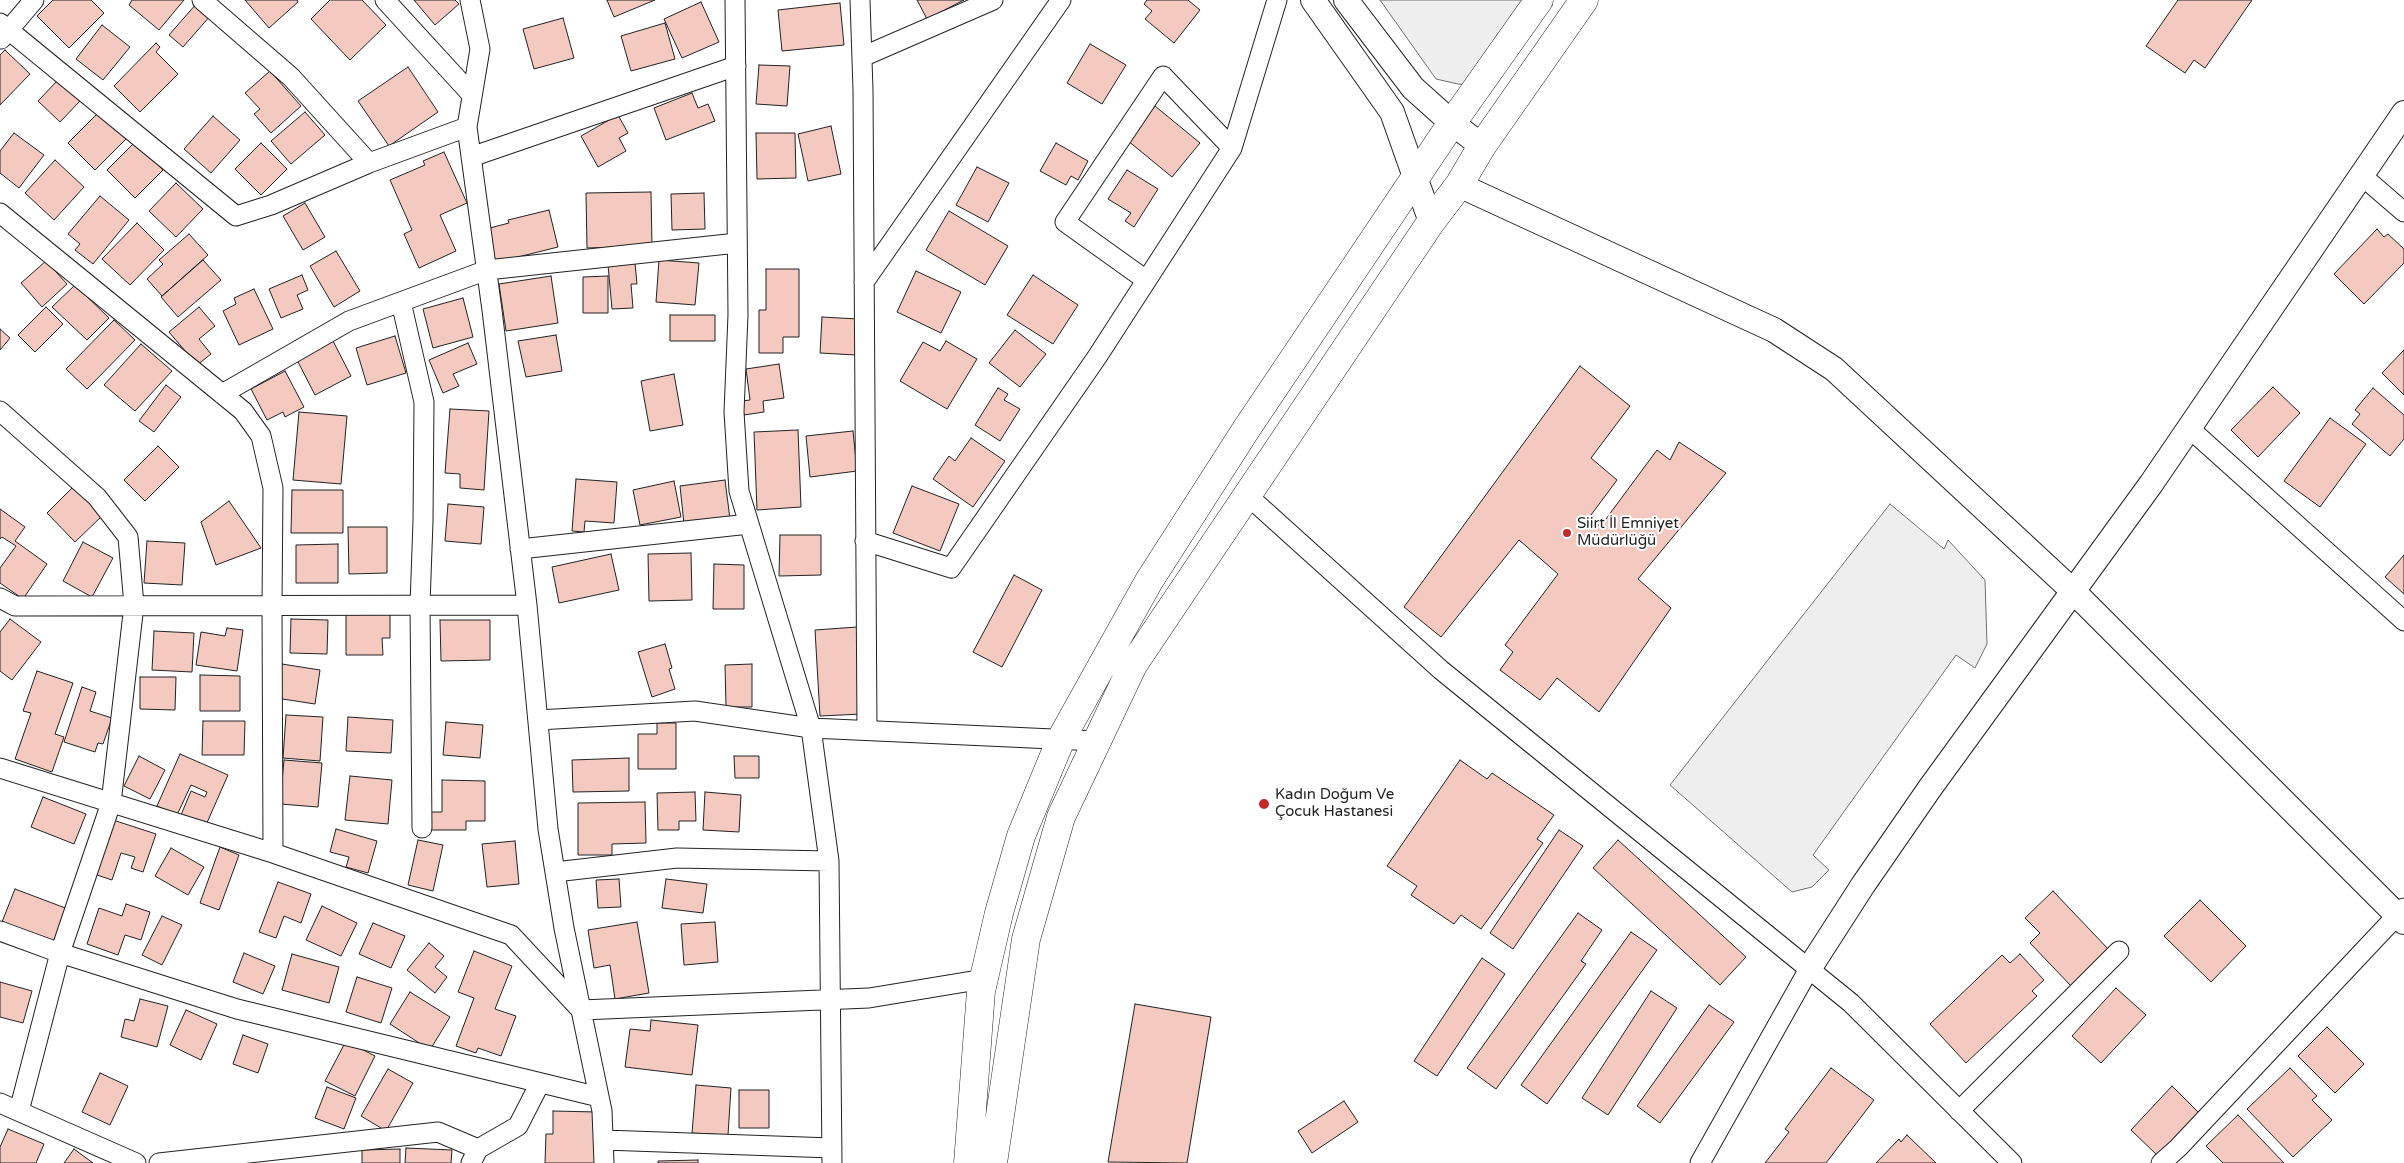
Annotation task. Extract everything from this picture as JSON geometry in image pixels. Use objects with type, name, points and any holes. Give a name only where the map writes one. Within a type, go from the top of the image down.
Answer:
[{"type":"main road","points":[[968,1163],[984,978],[1021,836],[1061,739],[1149,581],[1247,428],[1415,177],[1539,0]]},
{"type":"main road","points":[[993,1163],[1026,939],[1061,817],[1133,665],[1431,222],[1459,185],[1482,146],[1584,0]]},
{"type":"street","points":[[34,0],[3,31],[236,216],[271,205],[369,163],[467,127]]},
{"type":"street","points":[[202,0],[291,77],[369,163]]},
{"type":"street","points":[[385,0],[472,95]]},
{"type":"street","points":[[470,0],[480,49],[467,127],[527,605],[548,829],[599,1097],[604,1140],[604,1163]]},
{"type":"street","points":[[604,1140],[832,1155],[832,1000],[829,861],[811,728],[739,491],[734,412],[738,314],[735,0]]},
{"type":"street","points":[[860,0],[867,729]]},
{"type":"street","points":[[862,57],[993,0]]},
{"type":"street","points":[[864,282],[1061,0]]},
{"type":"street","points":[[865,541],[951,568],[1097,357],[1232,148],[1277,0]]},
{"type":"street","points":[[1313,0],[1392,112],[1431,222]]},
{"type":"street","points":[[1346,0],[1413,88],[1452,123],[1482,146]]},
{"type":"street","points":[[471,157],[736,66]]},
{"type":"street","points":[[1146,280],[1066,222],[1163,76],[1232,148]]},
{"type":"street","points":[[1700,1163],[1809,969],[1863,885],[1930,788],[2189,428],[2404,113]]},
{"type":"street","points":[[2361,175],[2404,212]]},
{"type":"street","points":[[1459,185],[1774,330],[1834,369],[2073,591],[2402,915],[2178,1148],[2161,1163]]},
{"type":"street","points":[[0,213],[243,411],[261,436],[274,488],[272,605],[273,853]]},
{"type":"street","points":[[222,394],[350,321],[486,270],[737,243]]},
{"type":"street","points":[[401,302],[424,402],[424,521],[420,605],[422,828]]},
{"type":"street","points":[[0,410],[98,497],[128,537],[134,605],[111,803],[60,953],[19,1112]]},
{"type":"street","points":[[2189,428],[2404,621]]},
{"type":"street","points":[[1247,495],[1441,670],[1851,1003],[2012,1163]]},
{"type":"street","points":[[520,549],[749,524]]},
{"type":"street","points":[[0,598],[15,606],[527,605]]},
{"type":"street","points":[[538,720],[695,711],[811,728],[867,729],[1097,741]]},
{"type":"street","points":[[0,768],[273,853],[461,916],[511,936],[581,1010],[869,998],[984,978]]},
{"type":"street","points":[[555,872],[677,858],[829,861]]},
{"type":"street","points":[[0,931],[60,953],[237,1009],[599,1097]]},
{"type":"street","points":[[1959,1111],[2119,951]]},
{"type":"street","points":[[159,1163],[312,1155],[438,1132],[475,1156],[518,1126],[540,1083]]},
{"type":"street","points":[[0,1103],[136,1163]]},
{"type":"shaded area","points":[[1380,0],[1533,0],[1472,85],[1436,79]]},
{"type":"shaded area","points":[[1890,504],[1944,549],[1948,540],[1985,580],[1987,644],[1975,668],[1956,655],[1813,855],[1829,870],[1812,887],[1792,892],[1670,785]]},
{"type":"building","points":[[53,0],[91,0],[104,13],[69,48],[37,16]]},
{"type":"building","points":[[132,0],[184,0],[159,30],[129,5]]},
{"type":"building","points":[[245,0],[297,0],[298,2],[269,28]]},
{"type":"building","points":[[330,0],[362,0],[386,25],[350,60],[311,19]]},
{"type":"building","points":[[414,0],[455,0],[459,4],[435,25]]},
{"type":"building","points":[[607,0],[655,0],[614,17]]},
{"type":"building","points":[[917,0],[964,0],[927,19]]},
{"type":"building","points":[[1147,0],[1188,0],[1200,10],[1174,43],[1145,19],[1152,11],[1144,4]]},
{"type":"building","points":[[2178,0],[2252,0],[2205,68],[2194,60],[2185,73],[2146,46]]},
{"type":"building","points":[[701,2],[719,42],[682,58],[664,19]]},
{"type":"building","points":[[197,3],[211,15],[183,47],[169,35]]},
{"type":"building","points":[[840,3],[844,45],[782,51],[778,10]]},
{"type":"building","points":[[563,18],[574,58],[534,69],[523,29]]},
{"type":"building","points":[[665,23],[675,59],[631,71],[621,36]]},
{"type":"building","points":[[102,25],[130,47],[103,80],[76,59]]},
{"type":"building","points":[[156,43],[160,47],[156,52],[178,74],[140,112],[114,86]]},
{"type":"building","points":[[1090,44],[1126,65],[1102,104],[1067,83]]},
{"type":"building","points":[[5,50],[30,74],[0,105],[0,55]]},
{"type":"building","points":[[759,65],[790,66],[787,106],[756,104]]},
{"type":"building","points":[[408,67],[438,112],[389,146],[358,101]]},
{"type":"building","points":[[270,71],[301,106],[271,133],[254,114],[260,109],[245,93]]},
{"type":"building","points":[[58,80],[80,101],[60,122],[38,101]]},
{"type":"building","points":[[692,93],[698,108],[708,104],[715,121],[666,140],[654,108]]},
{"type":"building","points":[[1155,106],[1200,143],[1172,177],[1127,140]]},
{"type":"building","points":[[100,111],[127,138],[95,170],[68,143]]},
{"type":"building","points":[[305,112],[325,135],[291,164],[271,141]]},
{"type":"building","points":[[618,115],[628,133],[619,138],[626,151],[598,167],[581,136]]},
{"type":"building","points":[[213,116],[240,140],[211,173],[184,149]]},
{"type":"building","points":[[831,126],[841,174],[808,181],[798,134]]},
{"type":"building","points":[[14,133],[44,155],[19,188],[0,173],[0,151]]},
{"type":"building","points":[[756,133],[795,133],[796,178],[757,179]]},
{"type":"building","points":[[135,142],[163,170],[135,198],[107,170]]},
{"type":"building","points":[[261,143],[287,169],[261,195],[235,169]]},
{"type":"building","points":[[1056,143],[1088,161],[1078,180],[1071,176],[1066,185],[1040,171]]},
{"type":"building","points":[[444,152],[467,203],[440,215],[456,251],[419,268],[404,234],[412,230],[390,180],[425,165],[423,161]]},
{"type":"building","points":[[55,160],[84,187],[54,220],[25,193]]},
{"type":"building","points":[[977,167],[1009,183],[988,222],[956,205]]},
{"type":"building","points":[[1127,170],[1158,189],[1134,227],[1125,221],[1131,213],[1108,199]]},
{"type":"building","points":[[176,183],[203,209],[176,237],[149,211]]},
{"type":"building","points":[[651,192],[652,246],[587,248],[586,193]]},
{"type":"building","points":[[704,193],[705,229],[672,230],[671,194]]},
{"type":"building","points":[[100,196],[129,220],[93,264],[75,250],[80,244],[68,234]]},
{"type":"building","points":[[305,203],[325,237],[303,250],[283,216]]},
{"type":"building","points":[[549,210],[558,247],[490,264],[482,230],[509,223],[508,220]]},
{"type":"building","points":[[949,211],[1008,246],[985,285],[926,250]]},
{"type":"building","points":[[137,223],[164,250],[130,285],[102,259]]},
{"type":"building","points":[[2377,229],[2384,237],[2388,234],[2404,249],[2404,263],[2364,304],[2334,274]]},
{"type":"building","points":[[189,234],[208,255],[162,296],[147,279],[163,264],[159,260]]},
{"type":"building","points":[[336,251],[360,291],[334,307],[310,266]]},
{"type":"building","points":[[203,260],[221,280],[178,317],[161,297]]},
{"type":"building","points":[[659,260],[699,263],[695,305],[656,302]]},
{"type":"building","points":[[46,261],[67,284],[42,307],[21,283]]},
{"type":"building","points":[[635,263],[637,284],[631,284],[633,308],[612,309],[608,265]]},
{"type":"building","points":[[766,269],[799,269],[799,337],[783,337],[783,353],[759,353],[759,310],[766,310]]},
{"type":"building","points":[[916,271],[961,292],[941,333],[897,312]]},
{"type":"building","points":[[302,275],[308,290],[297,295],[303,309],[281,318],[269,289]]},
{"type":"building","points":[[1033,275],[1078,305],[1053,344],[1007,315]]},
{"type":"building","points":[[551,276],[558,323],[506,331],[499,284]]},
{"type":"building","points":[[608,276],[608,313],[583,313],[583,277]]},
{"type":"building","points":[[75,285],[109,318],[87,340],[52,307]]},
{"type":"building","points":[[254,289],[273,329],[239,345],[223,311],[236,304],[234,298]]},
{"type":"building","points":[[463,298],[473,337],[433,348],[423,309]]},
{"type":"building","points":[[46,307],[63,324],[35,352],[18,335]]},
{"type":"building","points":[[199,307],[215,326],[199,339],[211,354],[197,365],[169,332]]},
{"type":"building","points":[[670,315],[715,315],[715,341],[670,341]]},
{"type":"building","points":[[822,317],[858,319],[856,355],[820,353]]},
{"type":"building","points":[[114,320],[135,340],[87,389],[66,369]]},
{"type":"building","points":[[0,329],[10,338],[0,350]]},
{"type":"building","points":[[1015,330],[1046,354],[1020,387],[989,363]]},
{"type":"building","points":[[556,335],[562,371],[526,377],[518,341]]},
{"type":"building","points":[[395,336],[406,373],[367,385],[356,348]]},
{"type":"building","points":[[333,341],[351,376],[315,395],[297,360]]},
{"type":"building","points":[[946,341],[977,359],[947,409],[900,381],[923,342],[940,351]]},
{"type":"building","points":[[468,343],[477,364],[453,374],[459,386],[443,393],[429,360]]},
{"type":"building","points":[[141,344],[172,371],[135,411],[104,385]]},
{"type":"building","points":[[2404,350],[2404,395],[2382,373]]},
{"type":"building","points":[[779,364],[784,398],[763,401],[764,412],[744,415],[742,401],[750,400],[746,369]]},
{"type":"building","name":"Siirt İl Emniyet Müdürlüğü","points":[[1580,366],[1630,406],[1591,458],[1617,480],[1591,515],[1600,527],[1657,450],[1670,460],[1679,442],[1726,473],[1638,579],[1671,608],[1599,712],[1557,678],[1540,700],[1500,670],[1513,652],[1505,645],[1558,574],[1519,540],[1441,637],[1404,607]]},
{"type":"building","points":[[285,371],[304,407],[285,417],[283,412],[267,420],[251,389]]},
{"type":"building","points":[[674,374],[683,425],[650,431],[641,381]]},
{"type":"building","points":[[166,385],[181,397],[154,432],[139,421]]},
{"type":"building","points":[[2273,387],[2300,413],[2258,457],[2231,430]]},
{"type":"building","points":[[998,388],[1008,394],[1004,400],[1020,409],[1000,441],[975,425]]},
{"type":"building","points":[[2373,388],[2404,415],[2404,439],[2390,456],[2352,424],[2360,414],[2355,410]]},
{"type":"building","points":[[450,409],[489,411],[484,490],[460,488],[460,474],[445,473]]},
{"type":"building","points":[[299,412],[347,416],[341,484],[293,480]]},
{"type":"building","points":[[2330,418],[2366,444],[2320,507],[2284,481]]},
{"type":"building","points":[[798,430],[801,507],[757,510],[754,432]]},
{"type":"building","points":[[853,431],[857,471],[810,477],[806,436]]},
{"type":"building","points":[[971,438],[1005,461],[973,507],[933,479],[949,456],[955,461]]},
{"type":"building","points":[[158,446],[179,467],[145,501],[124,480]]},
{"type":"building","points":[[576,479],[617,482],[614,523],[585,521],[584,532],[572,531]]},
{"type":"building","points":[[725,480],[730,519],[684,524],[680,486]]},
{"type":"building","points":[[674,481],[681,517],[640,525],[633,490]]},
{"type":"building","points":[[912,486],[959,504],[940,551],[893,533]]},
{"type":"building","points":[[73,487],[102,516],[75,542],[47,513]]},
{"type":"building","points":[[292,490],[343,490],[343,533],[291,533]]},
{"type":"building","points":[[229,501],[261,548],[216,565],[201,522]]},
{"type":"building","points":[[448,504],[484,507],[481,544],[445,541]]},
{"type":"building","points":[[0,509],[25,527],[15,541],[47,564],[23,599],[0,583],[0,568],[16,546],[2,537],[0,539]]},
{"type":"building","points":[[348,527],[387,527],[387,573],[349,574]]},
{"type":"building","points":[[780,535],[821,535],[821,575],[779,576]]},
{"type":"building","points":[[147,541],[185,543],[182,585],[144,583]]},
{"type":"building","points":[[83,542],[113,558],[92,597],[63,581]]},
{"type":"building","points":[[338,544],[338,583],[296,583],[296,545]]},
{"type":"building","points":[[691,553],[692,600],[649,601],[648,554]]},
{"type":"building","points":[[611,554],[619,590],[559,603],[552,567]]},
{"type":"building","points":[[2404,555],[2404,594],[2385,577]]},
{"type":"building","points":[[714,564],[744,565],[744,609],[713,609]]},
{"type":"building","points":[[1014,575],[1042,590],[1002,667],[973,652]]},
{"type":"building","points":[[346,614],[390,614],[390,638],[382,638],[383,655],[346,655]]},
{"type":"building","points":[[10,619],[41,642],[12,680],[0,671],[0,632]]},
{"type":"building","points":[[291,619],[328,620],[327,654],[290,653]]},
{"type":"building","points":[[440,620],[490,620],[490,660],[441,661]]},
{"type":"building","points":[[857,627],[862,714],[820,716],[815,630]]},
{"type":"building","points":[[227,628],[243,630],[237,671],[196,665],[201,632],[225,636]]},
{"type":"building","points":[[154,631],[194,633],[192,672],[152,670]]},
{"type":"building","points":[[665,644],[672,668],[669,669],[675,689],[652,697],[638,652]]},
{"type":"building","points":[[282,664],[320,670],[315,704],[276,698]]},
{"type":"building","points":[[752,664],[752,707],[726,707],[725,665]]},
{"type":"building","points":[[37,671],[73,683],[55,734],[64,737],[52,772],[15,759],[31,713],[23,711]]},
{"type":"building","points":[[200,675],[240,676],[240,711],[200,711]]},
{"type":"building","points":[[140,677],[176,677],[175,710],[140,709]]},
{"type":"building","points":[[82,687],[96,692],[90,711],[112,718],[103,744],[98,743],[95,752],[64,742]]},
{"type":"building","points":[[286,715],[323,717],[320,761],[283,758]]},
{"type":"building","points":[[348,717],[393,720],[391,753],[346,751]]},
{"type":"building","points":[[203,721],[245,721],[244,755],[202,755]]},
{"type":"building","points":[[446,722],[483,725],[480,758],[443,755]]},
{"type":"building","points":[[657,723],[676,723],[676,769],[638,769],[638,734],[657,734]]},
{"type":"building","points":[[180,754],[228,775],[206,825],[181,815],[191,791],[205,797],[207,792],[191,785],[177,815],[157,806]]},
{"type":"building","points":[[139,756],[165,770],[150,799],[124,786]]},
{"type":"building","points":[[734,756],[759,756],[759,778],[735,778]]},
{"type":"building","points":[[629,758],[629,791],[573,792],[572,760]]},
{"type":"building","points":[[284,760],[322,763],[318,807],[280,804]]},
{"type":"building","points":[[1460,760],[1487,779],[1492,773],[1554,815],[1537,839],[1543,843],[1481,929],[1461,915],[1454,924],[1411,895],[1417,886],[1387,866]]},
{"type":"building","points":[[350,776],[392,780],[388,824],[345,820]]},
{"type":"building","points":[[442,780],[485,781],[485,821],[466,821],[466,830],[428,830],[429,812],[442,812]]},
{"type":"building","points":[[695,792],[696,821],[679,821],[679,830],[658,830],[657,793]]},
{"type":"building","points":[[705,792],[741,795],[739,832],[703,830]]},
{"type":"building","points":[[43,797],[86,814],[74,844],[31,827]]},
{"type":"building","points":[[645,802],[646,843],[612,844],[612,855],[578,855],[578,803]]},
{"type":"building","points":[[113,820],[156,834],[143,872],[131,868],[135,857],[121,853],[112,880],[94,874]]},
{"type":"building","points":[[336,829],[377,841],[368,873],[346,867],[349,857],[330,852]]},
{"type":"building","points":[[1559,830],[1583,846],[1513,949],[1490,933]]},
{"type":"building","points":[[418,840],[443,845],[433,891],[408,885]]},
{"type":"building","points":[[1618,840],[1746,957],[1720,985],[1593,868]]},
{"type":"building","points":[[515,841],[519,884],[487,887],[482,844]]},
{"type":"building","points":[[220,847],[239,855],[219,910],[200,903]]},
{"type":"building","points":[[171,848],[204,867],[188,895],[155,876]]},
{"type":"building","points":[[619,879],[621,907],[598,908],[596,880]]},
{"type":"building","points":[[666,879],[707,884],[703,913],[662,908]]},
{"type":"building","points":[[278,882],[311,894],[301,923],[284,916],[276,938],[259,932]]},
{"type":"building","points":[[15,889],[68,909],[54,945],[3,925],[4,922],[2,922]]},
{"type":"building","points":[[2053,891],[2110,951],[2072,987],[2030,943],[2040,933],[2025,918]]},
{"type":"building","points":[[2200,900],[2246,946],[2211,982],[2164,936]]},
{"type":"building","points":[[126,904],[150,912],[141,940],[125,935],[118,955],[87,944],[99,908],[122,916]]},
{"type":"building","points":[[322,906],[357,923],[341,956],[306,940]]},
{"type":"building","points":[[1578,913],[1602,930],[1581,961],[1586,964],[1496,1089],[1467,1068]]},
{"type":"building","points":[[162,916],[182,925],[162,965],[142,955]]},
{"type":"building","points":[[637,922],[649,993],[615,999],[610,965],[594,968],[588,930]]},
{"type":"building","points":[[715,922],[718,962],[684,965],[681,924]]},
{"type":"building","points":[[373,923],[405,936],[391,968],[359,954]]},
{"type":"building","points":[[1631,932],[1657,950],[1547,1104],[1521,1085]]},
{"type":"building","points":[[429,943],[444,956],[435,967],[447,977],[435,993],[407,970]]},
{"type":"building","points":[[474,951],[512,966],[495,1009],[516,1016],[501,1056],[478,1048],[476,1053],[456,1046],[474,998],[458,992]]},
{"type":"building","points":[[244,953],[275,966],[263,994],[233,982]]},
{"type":"building","points":[[292,954],[339,967],[329,1003],[282,990]]},
{"type":"building","points":[[2020,954],[2044,980],[2032,991],[2037,996],[1966,1063],[1930,1024],[2002,955],[2010,963]]},
{"type":"building","points":[[1482,958],[1505,974],[1437,1076],[1414,1061]]},
{"type":"building","points":[[357,977],[392,988],[381,1023],[346,1012]]},
{"type":"building","points":[[0,982],[32,991],[23,1023],[0,1017]]},
{"type":"building","points":[[2116,988],[2146,1015],[2101,1063],[2072,1036]]},
{"type":"building","points":[[1651,991],[1677,1008],[1608,1115],[1582,1098]]},
{"type":"building","points":[[410,992],[450,1017],[430,1050],[390,1024]]},
{"type":"building","points":[[140,999],[168,1006],[157,1047],[121,1037],[125,1019],[134,1021]]},
{"type":"building","points":[[1135,1004],[1211,1017],[1187,1163],[1108,1162]]},
{"type":"building","points":[[1709,1005],[1734,1022],[1660,1123],[1637,1106]]},
{"type":"building","points":[[186,1010],[217,1024],[201,1060],[170,1045]]},
{"type":"building","points":[[651,1020],[698,1025],[692,1075],[625,1067],[630,1029],[650,1031]]},
{"type":"building","points":[[2327,1027],[2364,1064],[2335,1093],[2298,1056]]},
{"type":"building","points":[[243,1035],[268,1044],[258,1073],[233,1064]]},
{"type":"building","points":[[346,1041],[375,1056],[355,1096],[325,1081]]},
{"type":"building","points":[[1831,1068],[1874,1100],[1826,1163],[1765,1163],[1789,1132],[1785,1129]]},
{"type":"building","points":[[2290,1068],[2317,1096],[2312,1100],[2332,1120],[2293,1157],[2247,1109]]},
{"type":"building","points":[[388,1069],[413,1083],[386,1131],[361,1116]]},
{"type":"building","points":[[100,1073],[128,1086],[110,1125],[82,1112]]},
{"type":"building","points":[[696,1085],[731,1088],[728,1135],[692,1133]]},
{"type":"building","points":[[2172,1086],[2199,1113],[2158,1156],[2131,1130]]},
{"type":"building","points":[[327,1087],[356,1098],[344,1129],[315,1118]]},
{"type":"building","points":[[739,1090],[769,1090],[769,1128],[739,1128]]},
{"type":"building","points":[[1344,1101],[1358,1122],[1312,1153],[1298,1131]]},
{"type":"building","points":[[553,1111],[597,1112],[596,1163],[545,1163],[546,1134],[553,1134]]},
{"type":"building","points":[[2238,1115],[2284,1163],[2223,1163],[2206,1146]]},
{"type":"building","points":[[8,1129],[44,1144],[36,1163],[0,1163],[0,1147]]},
{"type":"building","points":[[1907,1135],[1936,1163],[1876,1163],[1899,1139],[1901,1142]]},
{"type":"building","points":[[406,1148],[452,1150],[451,1163],[405,1163]]},
{"type":"building","points":[[74,1149],[93,1163],[64,1163]]},
{"type":"building","points":[[400,1149],[400,1163],[362,1163],[362,1150]]},
{"type":"building","points":[[698,1160],[698,1163],[658,1163],[658,1161]]},
{"type":"place","name":"Siirt İl Emniyet Müdürlüğü","points":[[1567,533]]},
{"type":"place","name":"Kadın Doğum Ve Çocuk Hastanesi","points":[[1264,804]]}]
